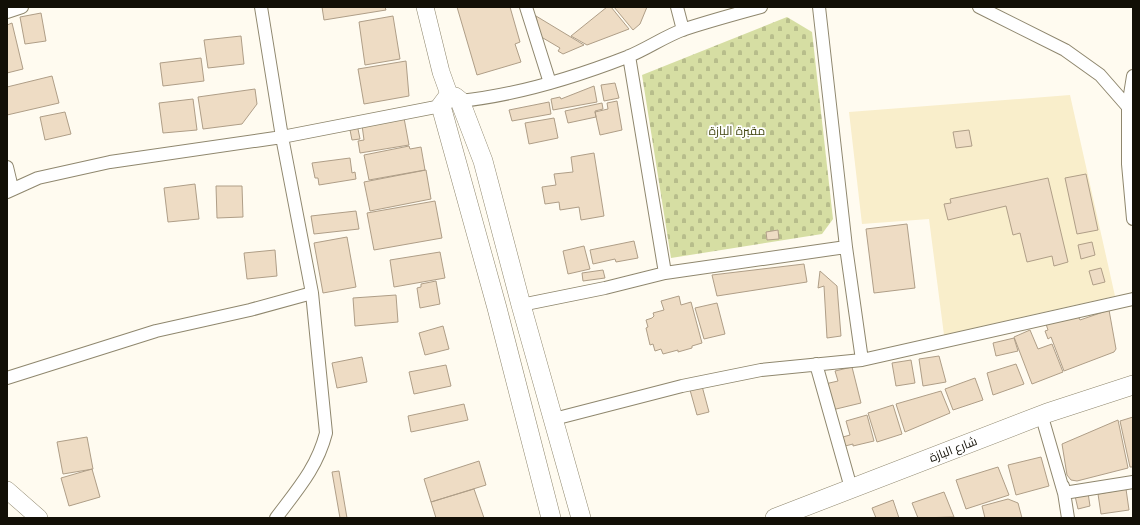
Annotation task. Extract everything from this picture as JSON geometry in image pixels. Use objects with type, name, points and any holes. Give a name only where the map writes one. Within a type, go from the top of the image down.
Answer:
[{"type":"main road","points":[[425,7],[441,72],[450,101],[497,308],[552,518]]},
{"type":"main road","points":[[450,101],[483,161],[521,305],[581,518]]},
{"type":"main road","points":[[497,308],[521,305]]},
{"type":"main road","name":"شارع البازة","points":[[775,518],[1047,414],[1133,385]]},
{"type":"main road","name":"شارع البازة","points":[[802,518],[1047,423],[1133,393]]},
{"type":"main road","points":[[7,490],[39,518]]},
{"type":"street","points":[[7,12],[22,7]]},
{"type":"street","points":[[261,7],[282,137],[312,293],[326,433],[321,452],[312,470],[276,518]]},
{"type":"street","points":[[526,7],[550,83]]},
{"type":"street","points":[[677,7],[683,30]]},
{"type":"street","points":[[7,167],[10,190],[38,178],[110,162],[282,137],[450,101],[501,96],[550,83],[629,56],[683,30],[761,7]]},
{"type":"street","points":[[819,7],[846,247],[862,360]]},
{"type":"street","points":[[979,7],[1066,50],[1100,75],[1130,106]]},
{"type":"street","points":[[629,56],[665,273]]},
{"type":"street","points":[[1133,76],[1130,106],[1128,164],[1133,219]]},
{"type":"street","points":[[521,305],[605,288],[665,273],[846,247]]},
{"type":"street","points":[[7,378],[156,331],[250,310],[312,293]]},
{"type":"street","points":[[554,419],[682,386],[761,370],[862,360],[1133,299]]},
{"type":"street","points":[[816,364],[851,488]]},
{"type":"street","points":[[1047,423],[1064,493],[1068,518]]},
{"type":"street","points":[[1064,493],[1133,482]]},
{"type":"shaded area","points":[[1070,95],[1115,296],[944,335],[929,219],[862,224],[849,112]]},
{"type":"green space","name":"مقبرة البازة","points":[[787,17],[812,32],[833,219],[822,234],[671,258],[642,75]]},
{"type":"building","points":[[322,7],[385,7],[386,10],[324,20]]},
{"type":"building","points":[[457,7],[510,7],[520,42],[515,44],[521,62],[477,75]]},
{"type":"building","points":[[607,7],[611,7],[629,29],[587,45],[571,36]]},
{"type":"building","points":[[614,7],[647,7],[640,24],[633,30]]},
{"type":"building","points":[[41,13],[46,41],[25,44],[20,17]]},
{"type":"building","points":[[393,16],[400,59],[365,65],[359,22]]},
{"type":"building","points":[[536,16],[584,45],[563,54],[558,51],[560,48],[543,38],[541,41]]},
{"type":"building","points":[[12,23],[23,69],[7,73],[7,25]]},
{"type":"building","points":[[241,36],[244,64],[208,68],[204,40]]},
{"type":"building","points":[[201,58],[204,81],[163,86],[160,63]]},
{"type":"building","points":[[406,61],[409,96],[364,104],[358,69]]},
{"type":"building","points":[[52,76],[59,103],[7,115],[7,87]]},
{"type":"building","points":[[615,83],[619,98],[604,101],[601,85]]},
{"type":"building","points":[[594,86],[597,102],[553,110],[551,99],[560,97],[561,99]]},
{"type":"building","points":[[255,89],[257,104],[242,124],[203,129],[198,97]]},
{"type":"building","points":[[193,99],[197,130],[163,133],[159,103]]},
{"type":"building","points":[[617,101],[622,130],[600,135],[595,112],[608,109],[607,103]]},
{"type":"building","points":[[549,102],[551,114],[512,121],[509,110]]},
{"type":"building","points":[[602,103],[603,109],[595,111],[596,117],[568,123],[565,111]]},
{"type":"building","points":[[65,112],[71,134],[45,140],[40,117]]},
{"type":"building","points":[[404,118],[409,145],[360,153],[358,141],[364,140],[362,125]]},
{"type":"building","points":[[554,118],[558,138],[529,144],[525,123]]},
{"type":"building","points":[[357,124],[360,139],[352,140],[349,125]]},
{"type":"building","points":[[969,130],[972,146],[956,148],[953,132]]},
{"type":"building","points":[[409,146],[410,149],[421,147],[425,170],[369,180],[364,155]]},
{"type":"building","points":[[594,153],[604,216],[581,220],[579,207],[560,210],[559,202],[545,204],[542,187],[556,185],[554,174],[573,172],[571,157]]},
{"type":"building","points":[[350,158],[352,173],[355,172],[356,179],[319,185],[318,178],[315,178],[312,163]]},
{"type":"building","points":[[426,170],[431,199],[370,211],[364,182]]},
{"type":"building","points":[[1086,174],[1098,230],[1077,234],[1065,178]]},
{"type":"building","points":[[1048,178],[1068,262],[1054,266],[1052,256],[1027,262],[1020,233],[1013,235],[1006,206],[948,220],[944,204],[951,203],[950,199]]},
{"type":"building","points":[[195,184],[199,219],[168,222],[164,188]]},
{"type":"building","points":[[216,186],[242,186],[243,217],[217,218]]},
{"type":"building","points":[[435,201],[442,238],[374,250],[367,213]]},
{"type":"building","points":[[356,211],[359,229],[314,234],[311,216]]},
{"type":"building","points":[[907,224],[915,288],[874,293],[866,229]]},
{"type":"building","points":[[778,230],[779,239],[767,240],[766,232]]},
{"type":"building","points":[[347,237],[356,287],[323,293],[314,243]]},
{"type":"building","points":[[634,241],[638,258],[616,262],[615,259],[593,264],[590,250]]},
{"type":"building","points":[[1092,242],[1095,255],[1081,259],[1078,245]]},
{"type":"building","points":[[584,246],[590,269],[568,274],[563,251]]},
{"type":"building","points":[[275,250],[277,276],[247,279],[244,253]]},
{"type":"building","points":[[440,252],[445,278],[394,287],[390,260]]},
{"type":"building","points":[[804,264],[807,282],[717,296],[712,275]]},
{"type":"building","points":[[1101,268],[1105,282],[1093,285],[1089,271]]},
{"type":"building","points":[[603,270],[605,278],[583,281],[582,273]]},
{"type":"building","points":[[820,271],[837,286],[841,336],[827,338],[824,286],[818,288]]},
{"type":"building","points":[[436,281],[440,304],[420,308],[417,288],[421,287],[421,284]]},
{"type":"building","points":[[396,295],[398,322],[355,326],[353,298]]},
{"type":"building","points":[[679,296],[681,305],[691,302],[702,343],[678,352],[678,350],[663,354],[661,349],[655,351],[653,344],[650,345],[646,328],[648,327],[646,320],[654,316],[653,313],[664,310],[661,301]]},
{"type":"building","points":[[717,303],[725,334],[704,339],[695,308]]},
{"type":"building","points":[[1109,310],[1116,349],[1114,352],[1064,371],[1051,337],[1048,339],[1045,331],[1048,330],[1046,324],[1078,316],[1080,320]]},
{"type":"building","points":[[443,326],[449,349],[425,355],[419,333]]},
{"type":"building","points":[[1030,330],[1038,349],[1052,344],[1063,372],[1032,384],[1014,337]]},
{"type":"building","points":[[1014,338],[1018,351],[996,356],[993,343]]},
{"type":"building","points":[[939,356],[946,382],[923,386],[919,359]]},
{"type":"building","points":[[362,357],[367,382],[337,388],[332,363]]},
{"type":"building","points":[[911,360],[915,383],[896,386],[892,363]]},
{"type":"building","points":[[1016,364],[1024,384],[993,395],[987,373]]},
{"type":"building","points":[[446,365],[451,386],[414,394],[409,372]]},
{"type":"building","points":[[852,367],[861,403],[832,410],[825,384],[838,381],[835,371]]},
{"type":"building","points":[[975,378],[983,400],[953,410],[945,389]]},
{"type":"building","points":[[702,386],[709,412],[697,415],[690,390]]},
{"type":"building","points":[[941,391],[950,413],[905,432],[896,404]]},
{"type":"building","points":[[464,404],[468,420],[411,432],[408,416]]},
{"type":"building","points":[[893,405],[902,434],[877,442],[868,413]]},
{"type":"building","points":[[867,415],[874,441],[853,446],[853,444],[845,446],[843,437],[850,435],[846,421]]},
{"type":"building","points":[[1133,417],[1133,467],[1130,467],[1120,421]]},
{"type":"building","points":[[1118,420],[1128,468],[1077,481],[1071,480],[1067,475],[1062,444]]},
{"type":"building","points":[[87,437],[93,469],[63,474],[57,442]]},
{"type":"building","points":[[1041,457],[1049,486],[1016,495],[1008,465]]},
{"type":"building","points":[[479,461],[486,485],[431,502],[424,479]]},
{"type":"building","points":[[998,467],[1009,495],[966,509],[956,480]]},
{"type":"building","points":[[92,469],[100,497],[69,506],[61,478]]},
{"type":"building","points":[[339,471],[347,518],[340,518],[332,472]]},
{"type":"building","points":[[474,489],[484,518],[436,518],[431,502]]},
{"type":"building","points":[[1126,489],[1129,510],[1101,514],[1098,494]]},
{"type":"building","points":[[944,492],[954,517],[918,518],[912,503]]},
{"type":"building","points":[[1088,493],[1090,506],[1078,509],[1075,496]]},
{"type":"building","points":[[1008,499],[1018,503],[1022,518],[985,518],[982,506]]},
{"type":"building","points":[[893,500],[899,518],[876,518],[872,508]]}]
